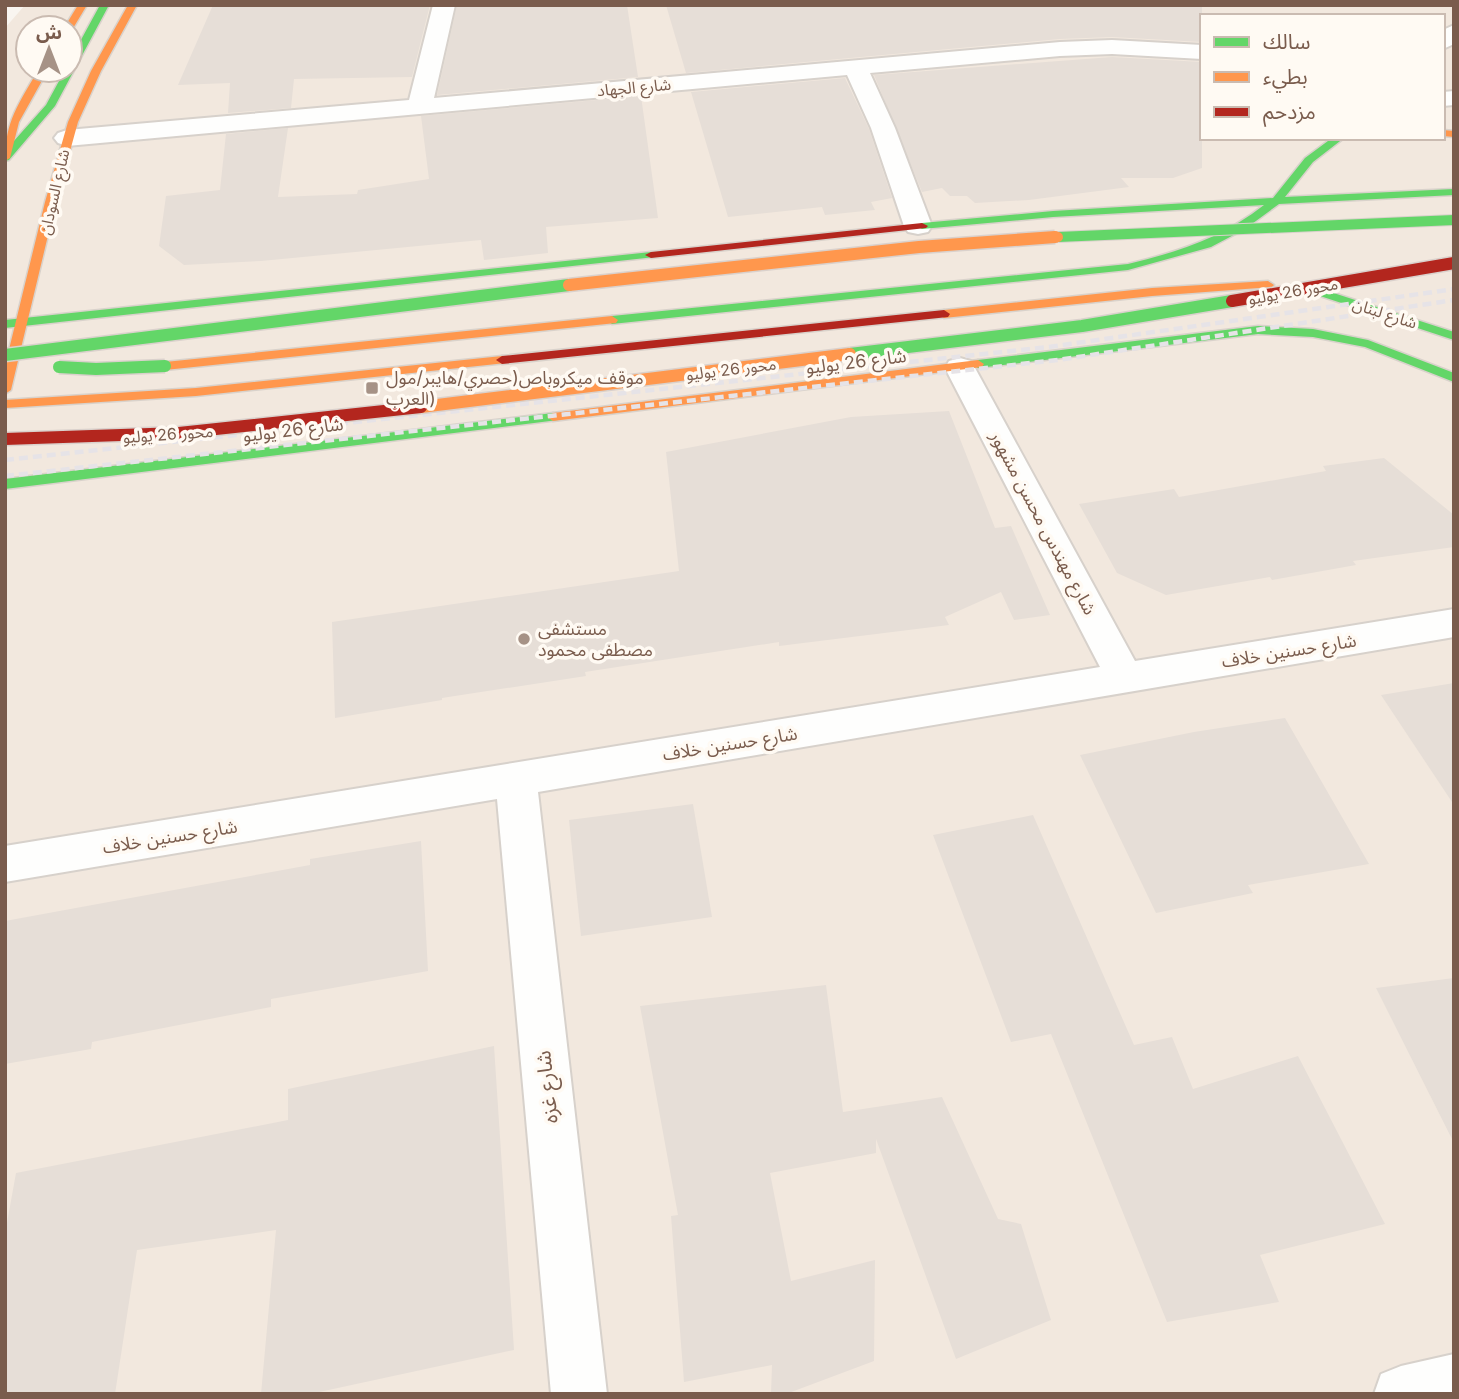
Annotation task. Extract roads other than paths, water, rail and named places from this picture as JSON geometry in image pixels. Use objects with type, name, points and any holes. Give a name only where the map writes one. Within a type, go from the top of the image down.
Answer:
[{"type":"main road","points":[[84,44],[105,5]]},
{"type":"main road","name":"شارع السودان","points":[[5,390],[24,323],[67,138],[79,106],[133,5]]},
{"type":"main road","points":[[5,158],[14,122],[35,84]]},
{"type":"main road","points":[[5,158],[50,106],[62,84]]},
{"type":"main road","points":[[5,356],[69,368],[165,366],[1128,267],[1179,257],[1221,242],[1250,225],[1276,201],[1310,160],[1336,140]]},
{"type":"main road","points":[[5,324],[918,226],[1053,214],[1454,192]]},
{"type":"main road","points":[[5,356],[472,295],[919,247],[1121,232],[1454,220]]},
{"type":"main road","name":"محور 26 يوليو","points":[[5,439],[195,434],[296,422],[1082,326],[1454,263]]},
{"type":"main road","name":"شارع لبنان","points":[[5,404],[196,392],[1210,288],[1267,285],[1315,291],[1454,335]]},
{"type":"main road","name":"شارع 26 يوليو","points":[[5,484],[1258,330],[1313,333],[1368,344],[1454,379]]},
{"type":"street","points":[[420,106],[444,5]]},
{"type":"street","name":"شارع الجهاد","points":[[67,138],[1060,49],[1112,47],[1200,52]]},
{"type":"street","points":[[855,66],[883,128],[918,226]]},
{"type":"street","name":"شارع مهندس محسن مشهور","points":[[960,368],[1125,678]]},
{"type":"street","name":"شارع حسنين خلاف","points":[[5,864],[1125,678],[1451,627]]},
{"type":"street","name":"شارع غزه","points":[[516,780],[579,1394]]},
{"type":"street","points":[[1401,1394],[1454,1381]]},
{"type":"railway","points":[[5,460],[1049,347],[1454,289]]},
{"type":"railway","points":[[5,476],[1058,360],[1454,300]]},
{"type":"place","name":"موقف ميكروباص(حصري/هايبر/مول العرب)","points":[[372,388]]},
{"type":"place","name":"مستشفى مصطفى محمود","points":[[524,639]]}]
